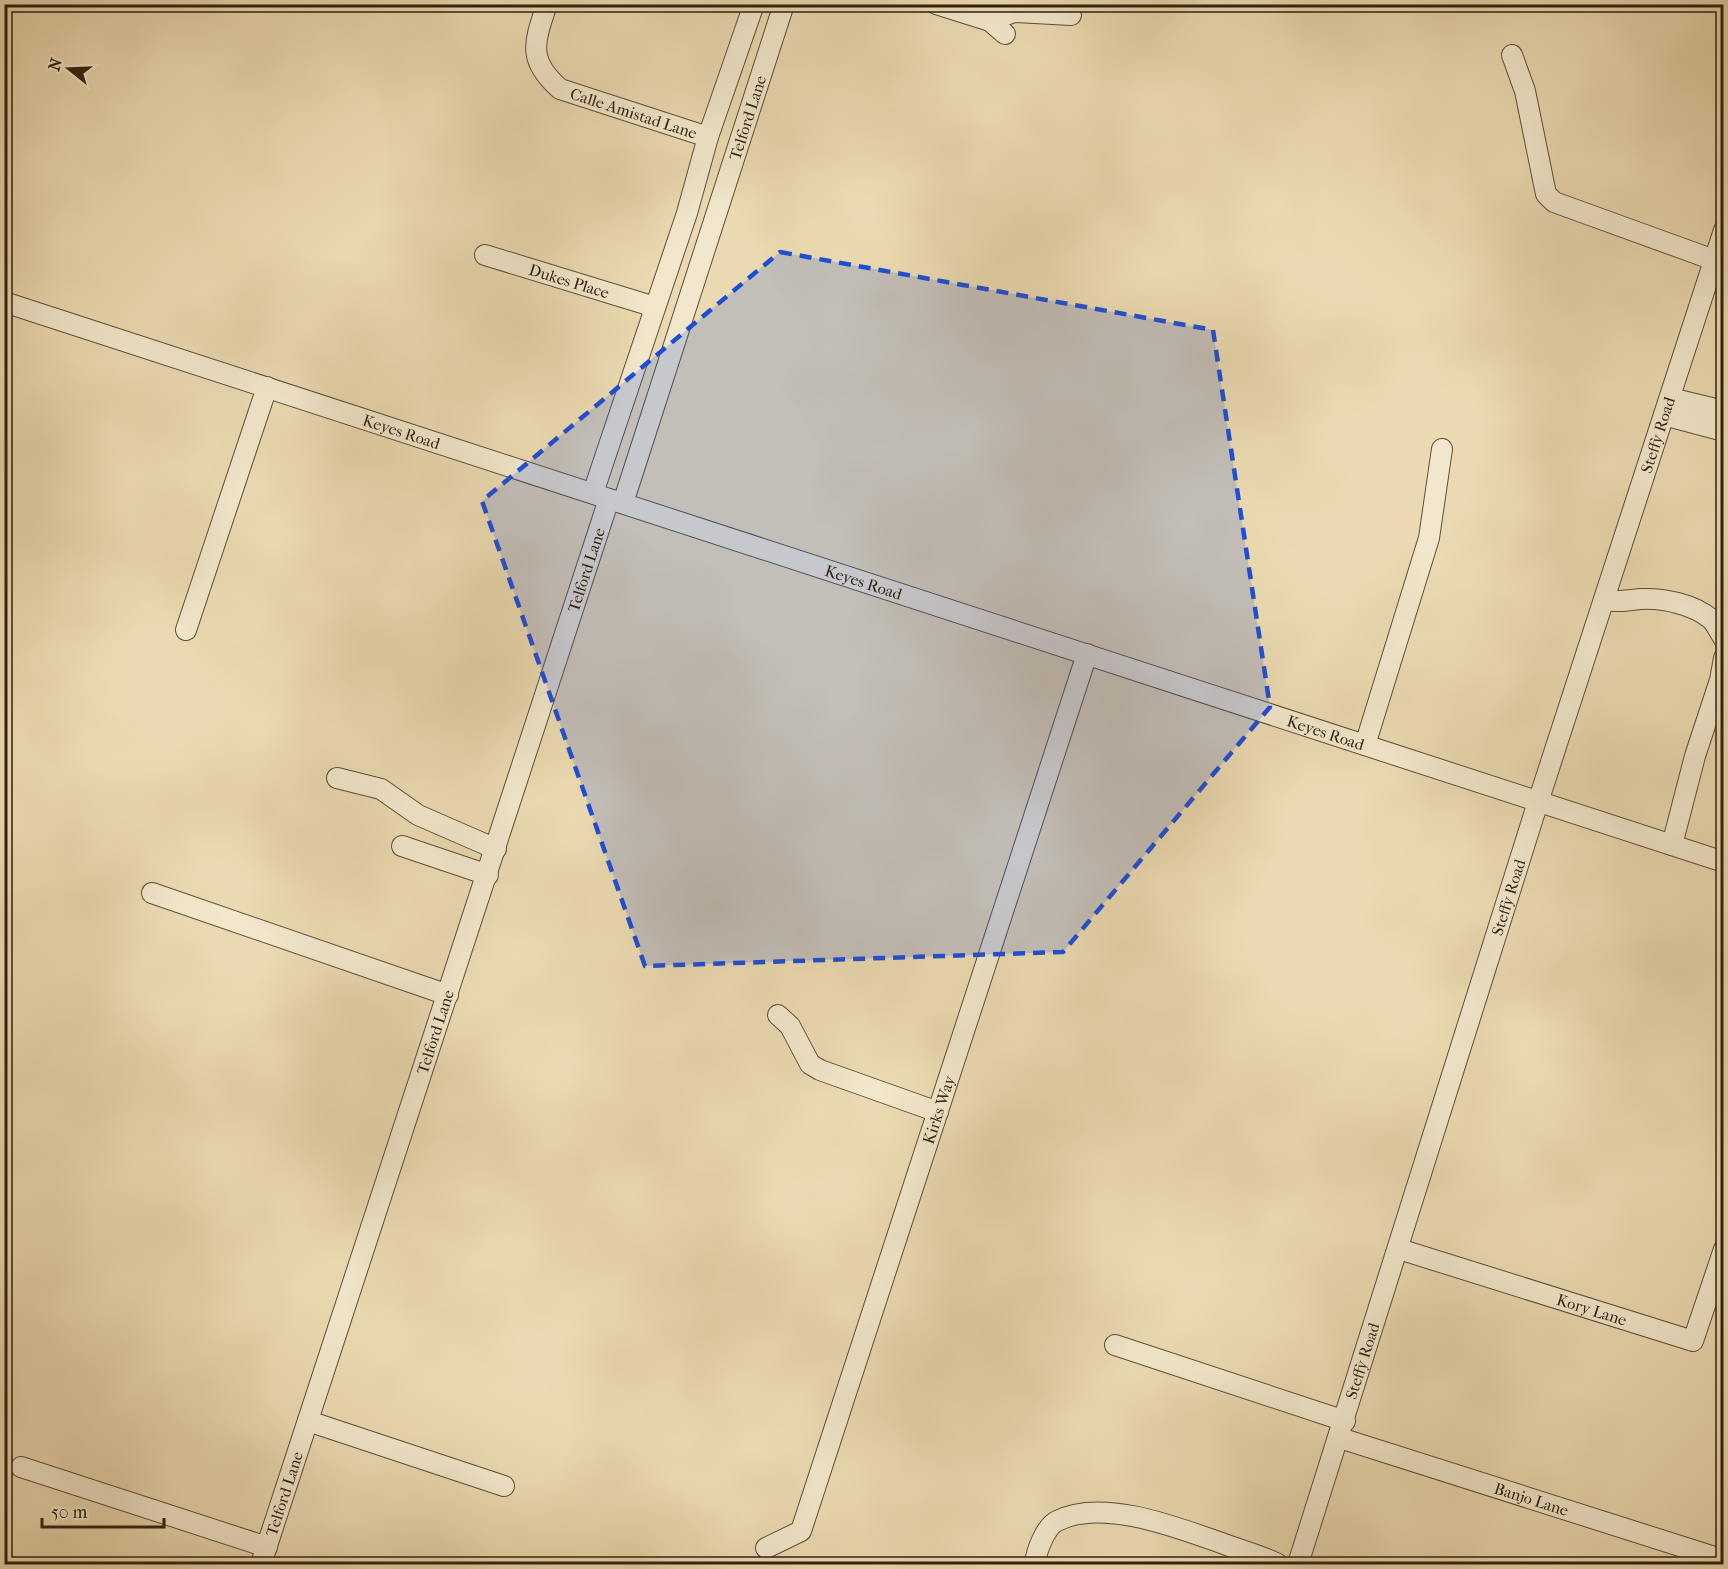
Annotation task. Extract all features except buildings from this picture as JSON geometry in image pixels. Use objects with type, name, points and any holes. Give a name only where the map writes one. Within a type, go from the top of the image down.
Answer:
[{"type":"street","name":"Calle Amistad Lane","points":[[547,4],[536,39],[535,58],[547,78],[560,89],[708,137]]},
{"type":"street","name":"Telford Lane","points":[[608,498],[655,307],[687,213],[708,137],[754,4]]},
{"type":"street","name":"Telford Lane","points":[[264,1556],[488,875],[608,498],[784,4]]},
{"type":"street","points":[[936,4],[990,21],[1005,34]]},
{"type":"street","points":[[990,21],[1014,12],[1071,15]]},
{"type":"street","points":[[1512,55],[1525,91],[1546,194],[1554,202],[1714,260]]},
{"type":"street","name":"Steffy Road","points":[[1298,1564],[1538,802],[1724,230]]},
{"type":"street","name":"Dukes Place","points":[[485,255],[655,307]]},
{"type":"street","name":"Keyes Road","points":[[4,302],[1724,862]]},
{"type":"street","points":[[186,630],[267,387]]},
{"type":"street","points":[[1667,406],[1724,411]]},
{"type":"street","points":[[1667,406],[1724,431]]},
{"type":"street","points":[[1365,746],[1429,538],[1442,449]]},
{"type":"street","points":[[1604,600],[1620,604],[1660,599],[1688,607],[1711,620],[1724,639]]},
{"type":"street","name":"Kirks Way","points":[[766,1548],[801,1531],[1087,654]]},
{"type":"street","points":[[1672,845],[1695,756],[1720,680],[1724,658]]},
{"type":"street","points":[[337,778],[381,789],[418,815],[496,849]]},
{"type":"street","points":[[402,846],[488,875]]},
{"type":"street","points":[[152,893],[448,995]]},
{"type":"street","points":[[777,1015],[790,1026],[810,1064],[820,1070],[938,1112]]},
{"type":"street","name":"Kory Lane","points":[[1399,1249],[1693,1341],[1724,1249]]},
{"type":"street","name":"Banjo Lane","points":[[1115,1345],[1342,1430],[1724,1560]]},
{"type":"street","points":[[308,1421],[504,1486]]},
{"type":"street","points":[[21,1467],[264,1556]]},
{"type":"street","points":[[1035,1564],[1036,1551],[1055,1522],[1081,1513],[1142,1518],[1177,1527],[1278,1564]]},
{"type":"highlighted area","points":[[780,252],[1213,330],[1270,707],[1063,952],[645,966],[482,501]]}]
